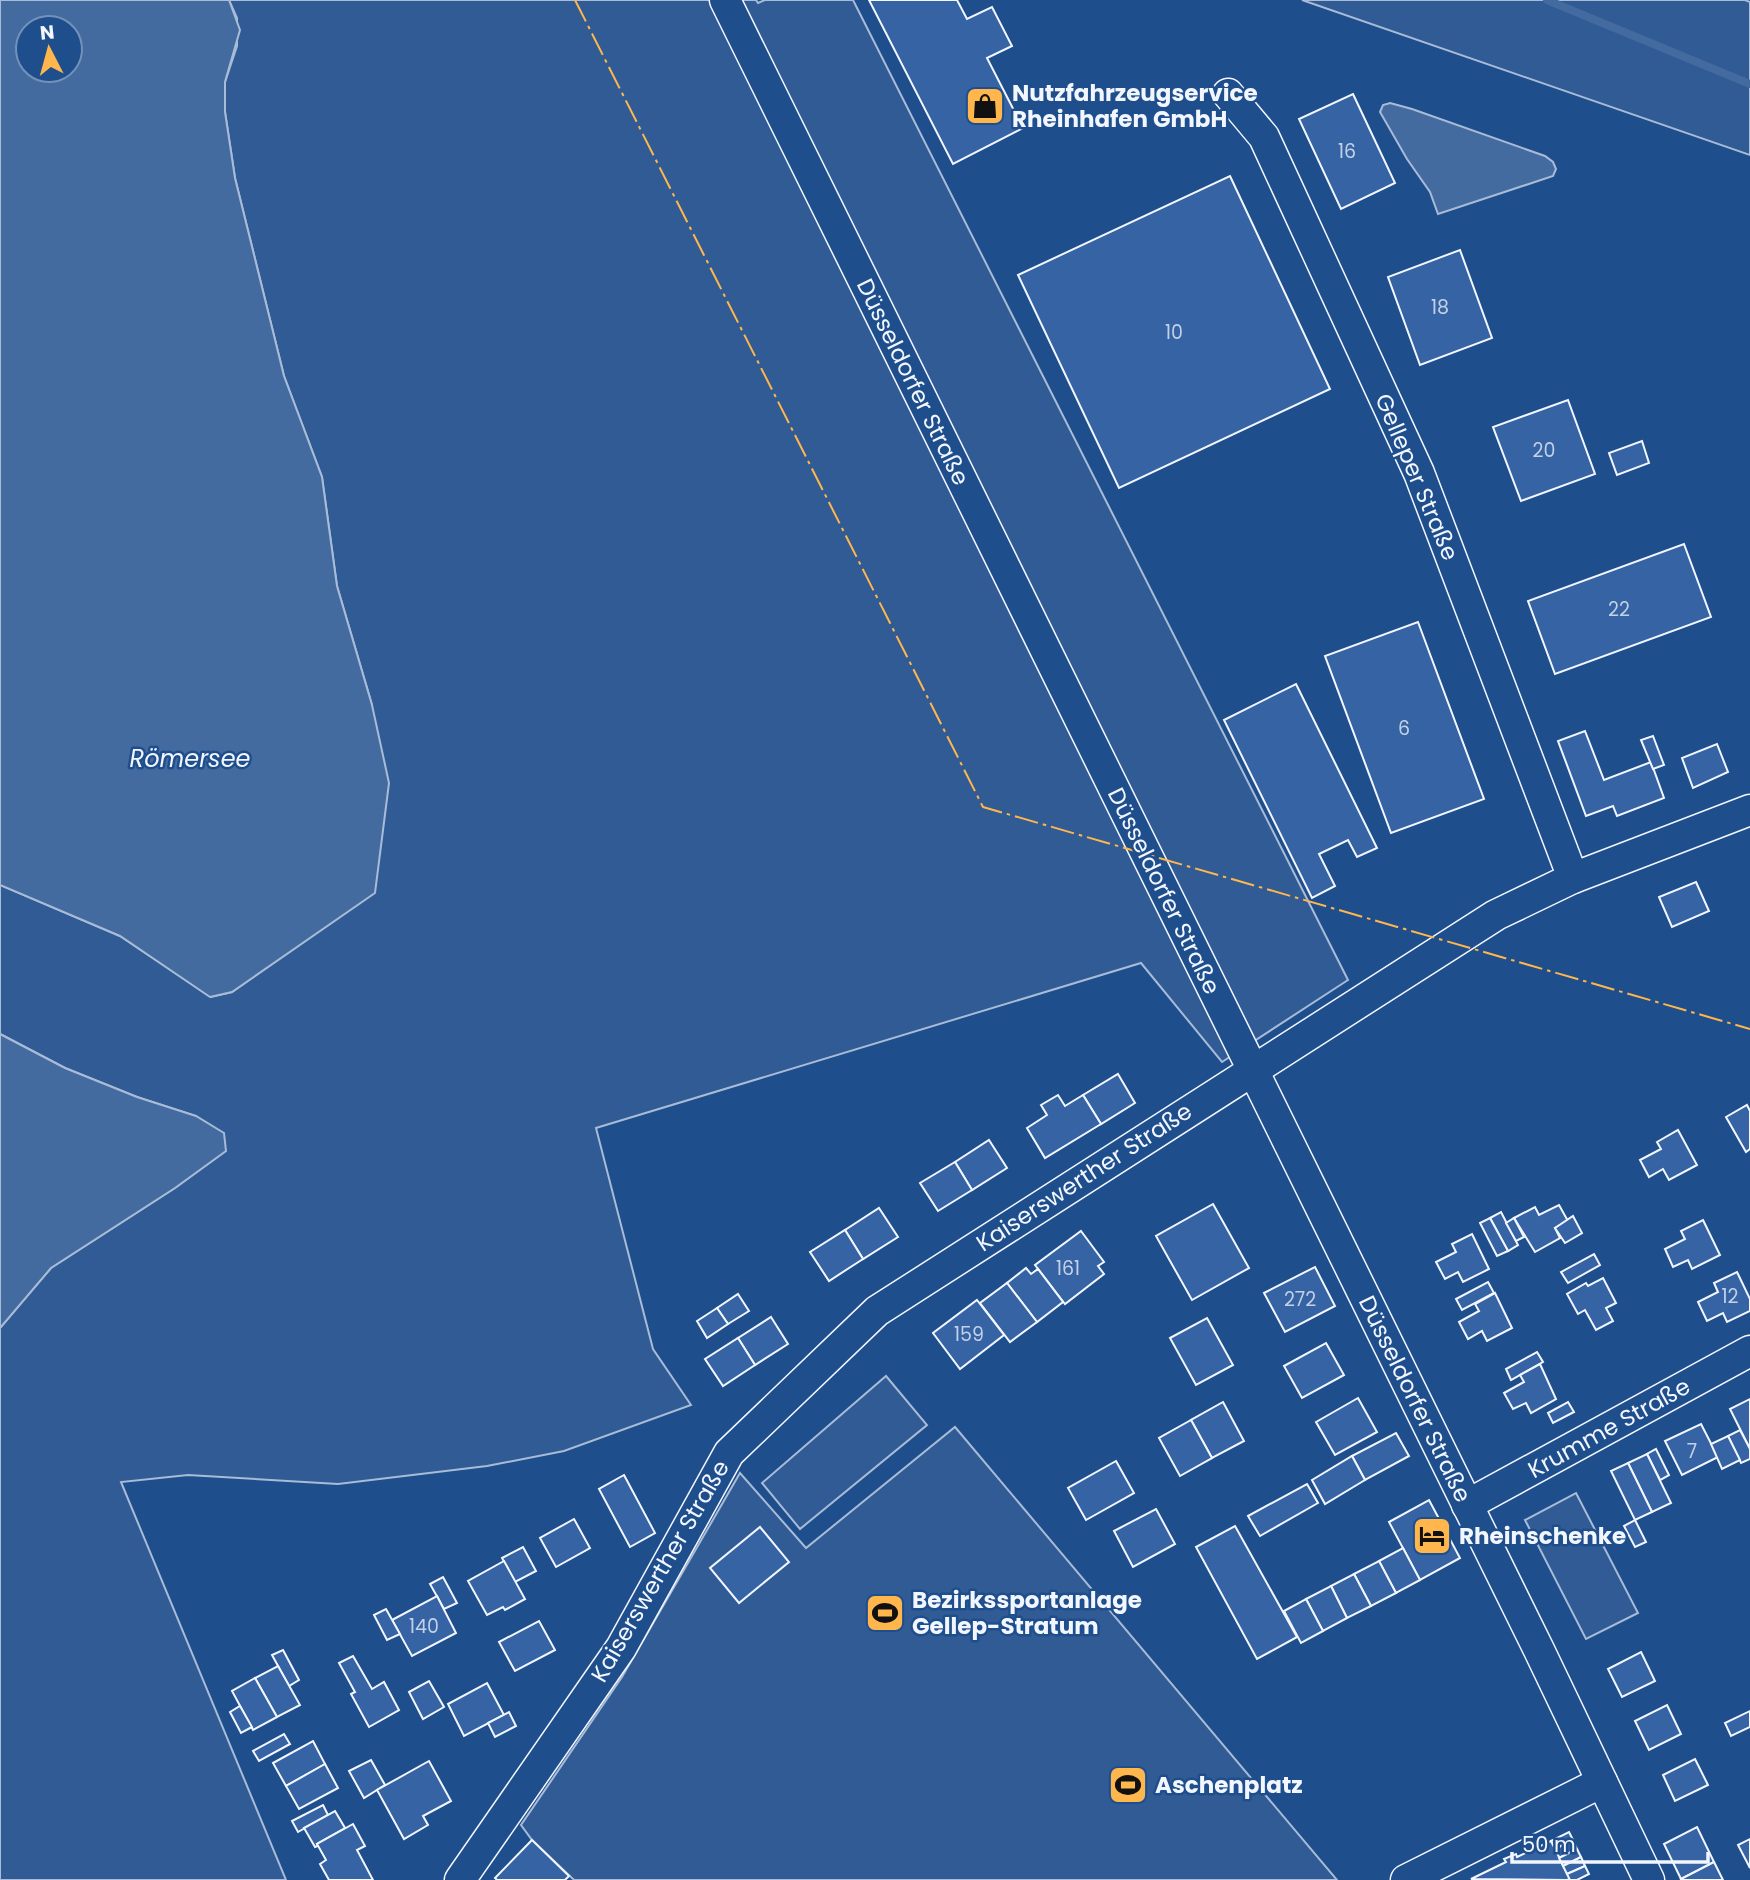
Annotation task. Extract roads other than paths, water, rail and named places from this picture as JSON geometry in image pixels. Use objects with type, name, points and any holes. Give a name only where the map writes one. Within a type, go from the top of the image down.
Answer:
[{"type":"street","name":"Düsseldorfer Straße","points":[[725,0],[1649,1880]]},
{"type":"street","name":"Gelleper Straße","points":[[1228,94],[1264,137],[1419,473],[1573,877]]},
{"type":"street","points":[[1252,1068],[1496,915],[1573,877],[1750,810]]},
{"type":"street","name":"Kaiserswerther Straße","points":[[460,1880],[621,1648],[729,1453],[877,1311],[1252,1068]]},
{"type":"street","name":"Krumme Straße","points":[[1467,1505],[1750,1351]]},
{"type":"street","points":[[1406,1880],[1602,1782]]},
{"type":"water","name":"Römersee","points":[[0,0],[229,0],[240,30],[225,82],[225,112],[235,178],[284,376],[322,477],[337,586],[372,705],[389,783],[375,893],[232,992],[210,997],[120,936],[0,885]]},
{"type":"water","points":[[1390,103],[1545,156],[1553,162],[1556,169],[1553,176],[1438,214],[1430,192],[1380,112],[1383,105]]},
{"type":"water","points":[[0,1034],[65,1068],[137,1097],[196,1116],[224,1133],[226,1151],[175,1188],[51,1268],[0,1328]]},
{"type":"waterway","points":[[1547,0],[1750,84]]},
{"type":"place","name":"Nutzfahrzeugservice Rheinhafen GmbH","points":[[985,106]]},
{"type":"place","name":"Rheinschenke","points":[[1432,1536]]},
{"type":"place","name":"Bezirkssportanlage Gellep-Stratum","points":[[885,1613]]},
{"type":"place","name":"Aschenplatz","points":[[1128,1785]]}]
